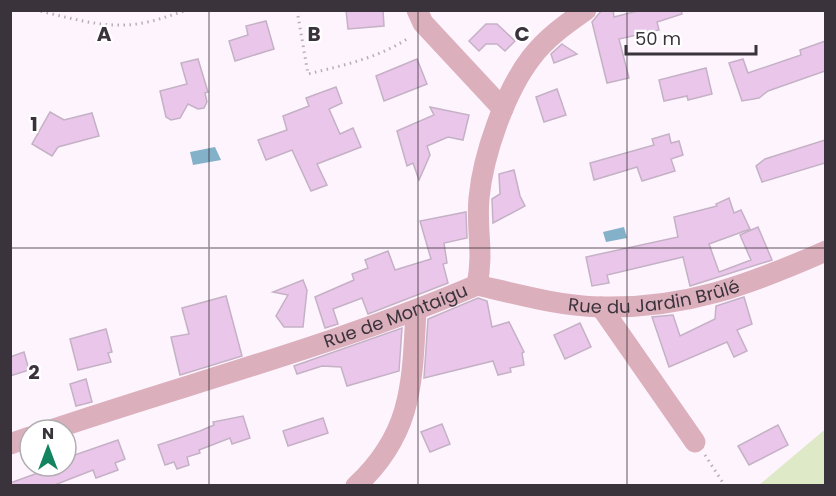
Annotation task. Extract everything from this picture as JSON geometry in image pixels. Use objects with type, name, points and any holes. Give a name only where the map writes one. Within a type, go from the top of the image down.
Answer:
[{"type":"street","name":"Rue de Montaigu","points":[[78,422],[240,372],[416,311],[477,285],[482,262],[478,199],[486,160],[503,109],[531,58],[559,30],[586,10]]},
{"type":"street","points":[[420,16],[503,109]]},
{"type":"street","name":"Rue du Jardin Brûlé","points":[[477,285],[526,296],[600,307],[708,297],[762,279],[825,251]]},
{"type":"street","points":[[600,307],[695,442]]},
{"type":"street","points":[[356,486],[376,467],[398,435],[408,399],[416,311]]},
{"type":"path","points":[[35,10],[94,23],[123,26],[151,22],[187,10]]},
{"type":"path","points":[[297,10],[308,74],[373,57],[393,48],[414,34],[420,16]]},
{"type":"path","points":[[695,442],[725,486]]},
{"type":"green space","points":[[825,429],[825,485],[759,485],[822,432]]},
{"type":"water","points":[[215,147],[221,160],[193,165],[190,152]]},
{"type":"water","points":[[624,227],[627,238],[606,242],[603,232]]},
{"type":"building","points":[[346,10],[383,10],[384,26],[348,29]]},
{"type":"building","points":[[602,10],[613,10],[614,17],[641,10],[681,10],[682,14],[657,22],[659,30],[619,39],[629,78],[607,83],[592,22]]},
{"type":"building","points":[[266,21],[274,49],[235,61],[229,41],[248,35],[246,26]]},
{"type":"building","points":[[486,24],[497,24],[515,41],[505,51],[497,44],[486,44],[479,51],[469,41]]},
{"type":"building","points":[[825,41],[825,71],[768,91],[759,98],[742,101],[729,63],[743,59],[748,73],[801,55],[800,50]]},
{"type":"building","points":[[562,44],[577,54],[554,63],[551,54]]},
{"type":"building","points":[[198,59],[208,92],[205,93],[207,102],[204,108],[198,109],[188,104],[180,118],[171,120],[166,117],[160,91],[187,84],[181,63]]},
{"type":"building","points":[[417,59],[427,84],[384,101],[376,76]]},
{"type":"building","points":[[706,68],[712,94],[688,100],[687,96],[664,101],[659,80]]},
{"type":"building","points":[[336,87],[342,103],[329,109],[340,134],[353,128],[361,147],[317,164],[327,185],[311,191],[292,150],[266,160],[258,140],[287,130],[283,116],[309,106],[306,98]]},
{"type":"building","points":[[557,89],[566,115],[544,122],[536,97]]},
{"type":"building","points":[[430,107],[469,115],[463,140],[448,137],[427,146],[430,155],[419,180],[413,163],[407,166],[397,131],[434,115]]},
{"type":"building","points":[[50,112],[64,120],[92,113],[99,136],[58,147],[52,156],[32,144]]},
{"type":"building","points":[[669,134],[671,143],[679,141],[683,155],[671,159],[675,171],[642,181],[637,167],[594,180],[590,163],[654,145],[652,139]]},
{"type":"building","points":[[825,140],[825,163],[762,182],[756,166],[765,159]]},
{"type":"building","points":[[514,170],[520,196],[525,206],[493,223],[492,199],[500,194],[499,174]]},
{"type":"building","points":[[729,198],[734,213],[741,210],[750,229],[709,244],[719,272],[751,260],[740,235],[758,227],[772,260],[690,286],[683,257],[607,275],[609,283],[592,286],[586,257],[678,237],[674,217],[717,206],[716,204]]},
{"type":"building","points":[[466,212],[467,238],[444,243],[447,263],[443,264],[448,283],[368,314],[362,298],[333,309],[338,324],[325,328],[315,297],[354,280],[352,274],[368,268],[365,260],[388,251],[395,270],[431,259],[420,221]]},
{"type":"building","points":[[303,280],[307,290],[303,327],[284,327],[276,316],[288,295],[273,292]]},
{"type":"building","points":[[226,296],[242,356],[180,375],[171,337],[189,334],[182,308]]},
{"type":"building","points":[[744,297],[752,324],[737,330],[747,351],[734,357],[727,342],[669,367],[652,317],[673,315],[680,336],[715,319],[716,306]]},
{"type":"building","points":[[478,298],[487,301],[492,327],[509,322],[524,352],[522,353],[524,365],[510,368],[511,372],[498,375],[493,361],[424,378],[428,319]]},
{"type":"building","points":[[580,323],[591,347],[565,359],[554,335]]},
{"type":"building","points":[[402,328],[399,371],[347,386],[341,367],[322,366],[297,374],[294,366]]},
{"type":"building","points":[[106,329],[112,352],[108,353],[111,362],[78,370],[70,339]]},
{"type":"building","points":[[24,352],[29,370],[10,376],[10,357]]},
{"type":"building","points":[[86,379],[92,402],[76,406],[70,384]]},
{"type":"building","points":[[243,416],[250,438],[232,444],[230,438],[199,450],[200,453],[187,457],[189,465],[177,469],[174,462],[165,465],[158,445],[200,431],[214,425],[213,422]]},
{"type":"building","points":[[323,418],[328,433],[288,446],[283,431]]},
{"type":"building","points":[[442,424],[450,444],[430,452],[421,432]]},
{"type":"building","points":[[778,425],[788,445],[749,465],[738,446]]},
{"type":"building","points":[[118,440],[125,459],[115,463],[118,470],[96,478],[93,470],[78,476],[78,454]]},
{"type":"building","points":[[24,478],[72,478],[52,486],[10,486],[10,483]]}]
